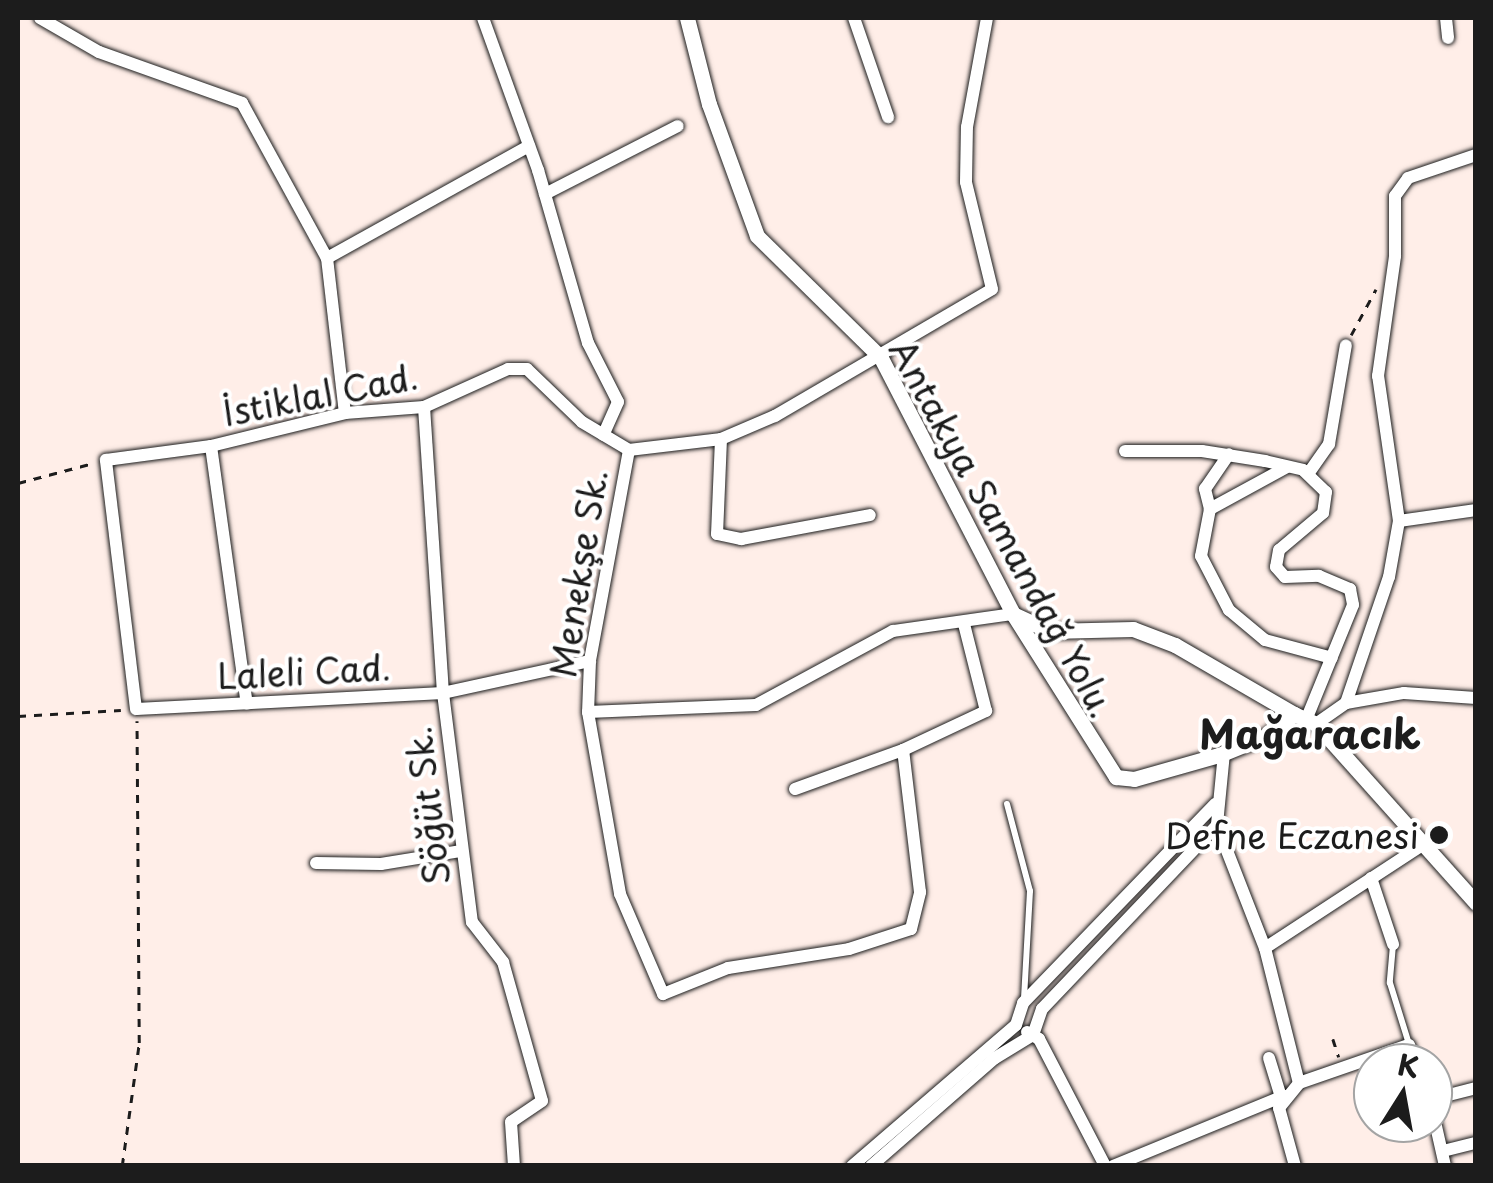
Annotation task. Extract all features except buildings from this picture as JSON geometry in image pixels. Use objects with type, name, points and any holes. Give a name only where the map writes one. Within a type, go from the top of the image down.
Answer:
[{"type":"street","points":[[40,18],[100,52],[242,102],[327,258],[345,414]]},
{"type":"street","points":[[483,18],[545,194],[588,344],[618,402],[604,434]]},
{"type":"street","name":"Antakya Samandağ Yolu.","points":[[686,18],[708,104],[757,236],[881,358],[1013,614],[1116,777],[1134,779],[1224,753],[1305,719]]},
{"type":"street","points":[[854,18],[888,118]]},
{"type":"street","points":[[629,450],[721,439],[881,358],[992,288],[966,182],[967,127],[987,18]]},
{"type":"street","points":[[1446,18],[1448,38]]},
{"type":"street","points":[[545,194],[678,126]]},
{"type":"street","points":[[327,258],[529,146]]},
{"type":"street","points":[[1346,703],[1389,577],[1399,521],[1378,376],[1395,256],[1395,196],[1408,178],[1476,155]]},
{"type":"street","points":[[1308,474],[1328,444],[1346,345]]},
{"type":"street","name":"İstiklal Cad.","points":[[106,460],[211,446],[345,414],[424,407],[508,369],[526,369],[629,450]]},
{"type":"street","name":"Söğüt Sk.","points":[[424,407],[444,694],[460,851],[472,922],[503,962],[542,1101],[511,1122],[514,1166]]},
{"type":"street","points":[[721,439],[718,534],[741,539],[870,515]]},
{"type":"street","points":[[211,446],[247,704]]},
{"type":"street","name":"Menekşe Sk.","points":[[629,450],[590,660],[588,712],[620,894],[662,994],[728,968],[850,949],[911,929],[920,892],[903,750]]},
{"type":"street","points":[[1125,451],[1229,454],[1308,474],[1326,492],[1323,513],[1280,550],[1276,567],[1285,576],[1319,576],[1350,589],[1353,605],[1305,719]]},
{"type":"street","points":[[1229,454],[1205,489],[1210,509],[1201,556],[1229,610],[1265,640],[1332,658]]},
{"type":"street","points":[[106,460],[136,709]]},
{"type":"street","points":[[1210,509],[1286,467]]},
{"type":"street","points":[[1399,521],[1476,510]]},
{"type":"street","points":[[588,712],[756,706],[893,631],[964,624],[1013,614],[1049,631],[1133,629],[1175,645],[1305,719],[1427,842],[1476,903]]},
{"type":"street","points":[[795,789],[903,750],[986,711],[964,624]]},
{"type":"street","name":"Laleli Cad.","points":[[136,709],[444,694],[590,660]]},
{"type":"street","points":[[1305,719],[1346,703],[1404,693],[1476,698]]},
{"type":"street","points":[[1224,753],[1216,804],[1217,825],[1266,948],[1300,1084]]},
{"type":"street","points":[[852,1166],[1016,1025],[1023,1003],[1216,804]]},
{"type":"street","points":[[871,1166],[995,1058],[1033,1036],[1042,1009],[1217,825]]},
{"type":"street","points":[[1266,948],[1427,842]]},
{"type":"street","points":[[316,864],[381,864],[460,851]]},
{"type":"street","points":[[1371,878],[1393,944]]},
{"type":"street","points":[[1016,1025],[1033,1036],[1105,1166]]},
{"type":"street","points":[[1268,1058],[1282,1096],[1279,1108],[1296,1166]]},
{"type":"street","points":[[1113,1166],[1353,1064]]},
{"type":"street","points":[[1444,1158],[1476,1143]]},
{"type":"lane","points":[[1007,804],[1030,892],[1023,1003]]},
{"type":"lane","points":[[1393,944],[1390,983],[1408,1043]]},
{"type":"path","points":[[1346,345],[1378,286]]},
{"type":"path","points":[[18,482],[106,460]]},
{"type":"path","points":[[18,716],[136,709],[140,1043],[122,1166]]},
{"type":"path","points":[[1333,1039],[1342,1068]]},
{"type":"place","name":"Defne Eczanesi","points":[[1439,835]]},
{"type":"district","name":"Mağaracık","points":[[1310,733]]}]
